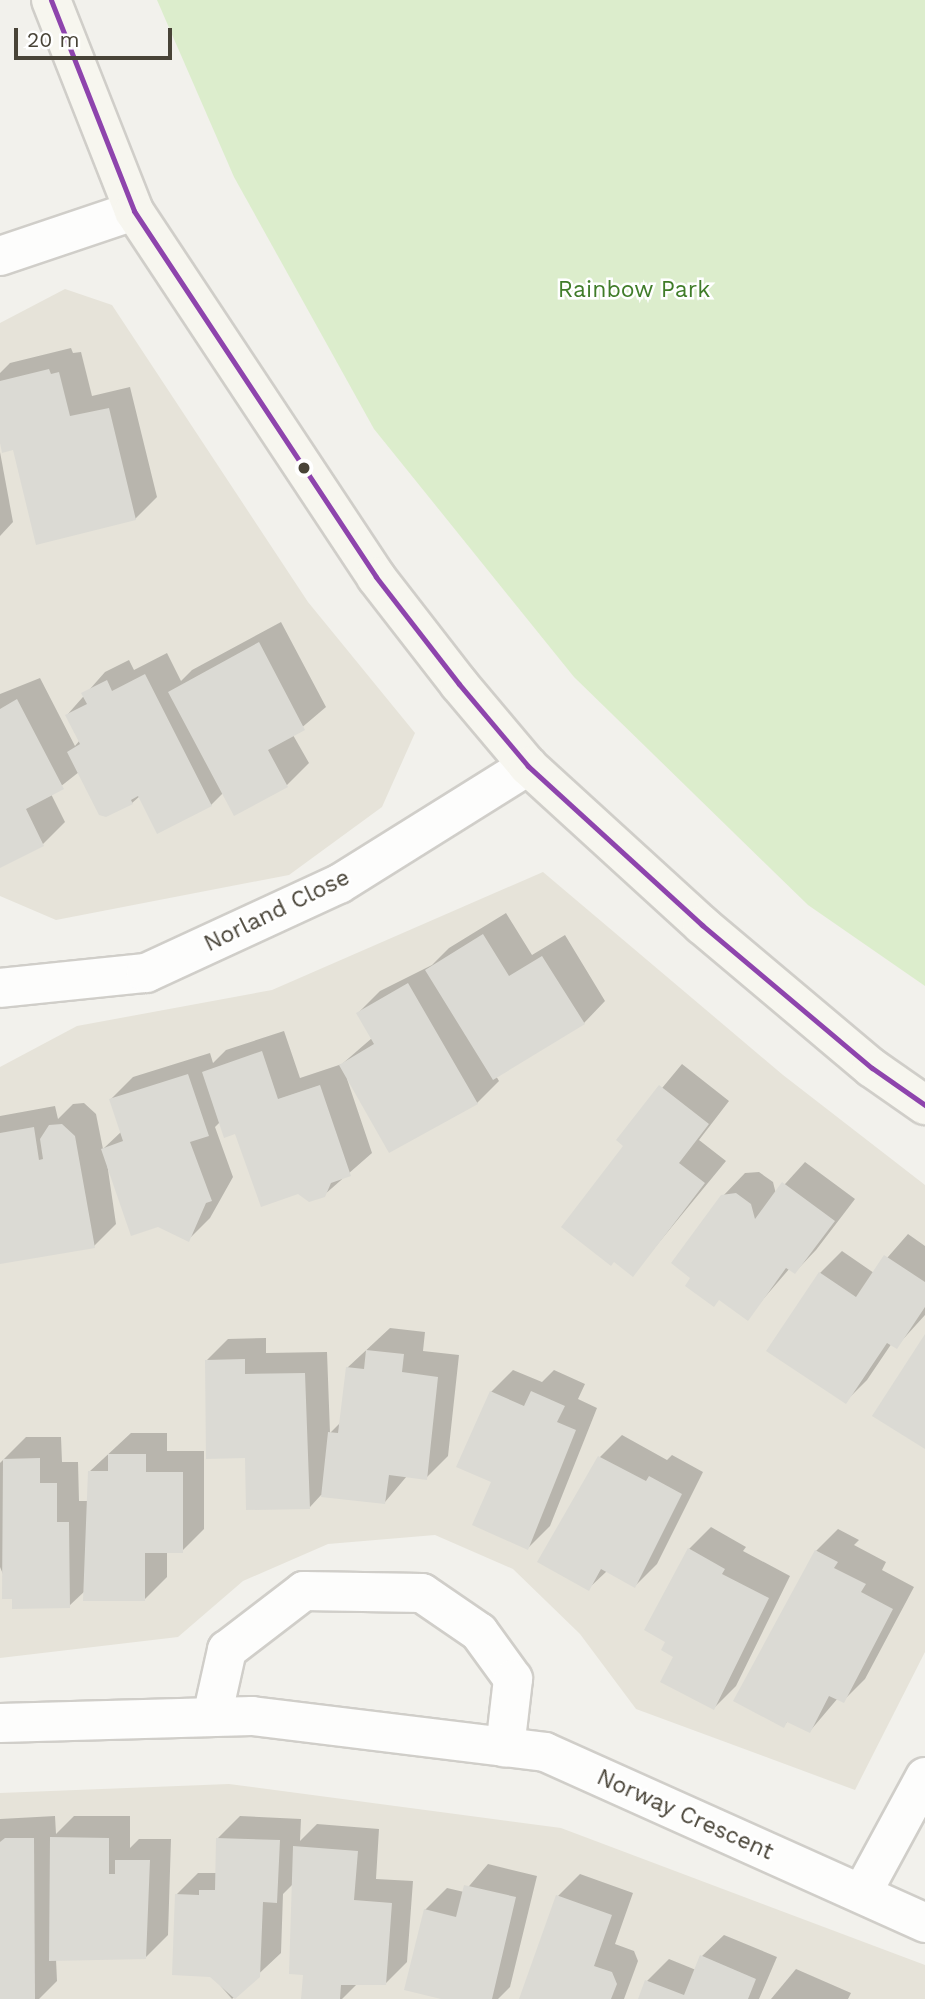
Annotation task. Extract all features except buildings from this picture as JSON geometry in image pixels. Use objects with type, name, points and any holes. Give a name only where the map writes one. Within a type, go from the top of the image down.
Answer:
[{"type":"street","points":[[51,0],[134,211],[376,576],[528,766],[713,934],[872,1068],[925,1104]]},
{"type":"street","points":[[0,256],[134,211]]},
{"type":"street","name":"Norland Close","points":[[0,988],[146,973],[339,884],[528,766]]},
{"type":"street","points":[[212,1717],[227,1650],[304,1591],[422,1593],[479,1632],[513,1679],[505,1748]]},
{"type":"street","name":"Norway Crescent","points":[[0,1723],[252,1716],[545,1752],[925,1923]]},
{"type":"street","points":[[862,1893],[925,1777]]},
{"type":"shaded area","points":[[65,289],[112,305],[308,602],[415,733],[382,807],[289,875],[56,920],[0,896],[0,323]]},
{"type":"shaded area","points":[[543,872],[783,1075],[925,1185],[925,1652],[855,1790],[636,1709],[580,1634],[513,1569],[435,1535],[328,1544],[243,1581],[178,1637],[0,1658],[0,1067],[77,1026],[272,990]]},
{"type":"shaded area","points":[[229,1784],[561,1828],[925,1965],[925,1999],[0,1999],[0,1793]]},
{"type":"green space","name":"Rainbow Park","points":[[157,0],[925,0],[925,986],[808,905],[574,677],[374,429],[234,177]]},
{"type":"transit line","points":[[51,0],[134,211],[376,577],[459,684],[528,766],[702,925],[872,1068],[925,1105]]}]
